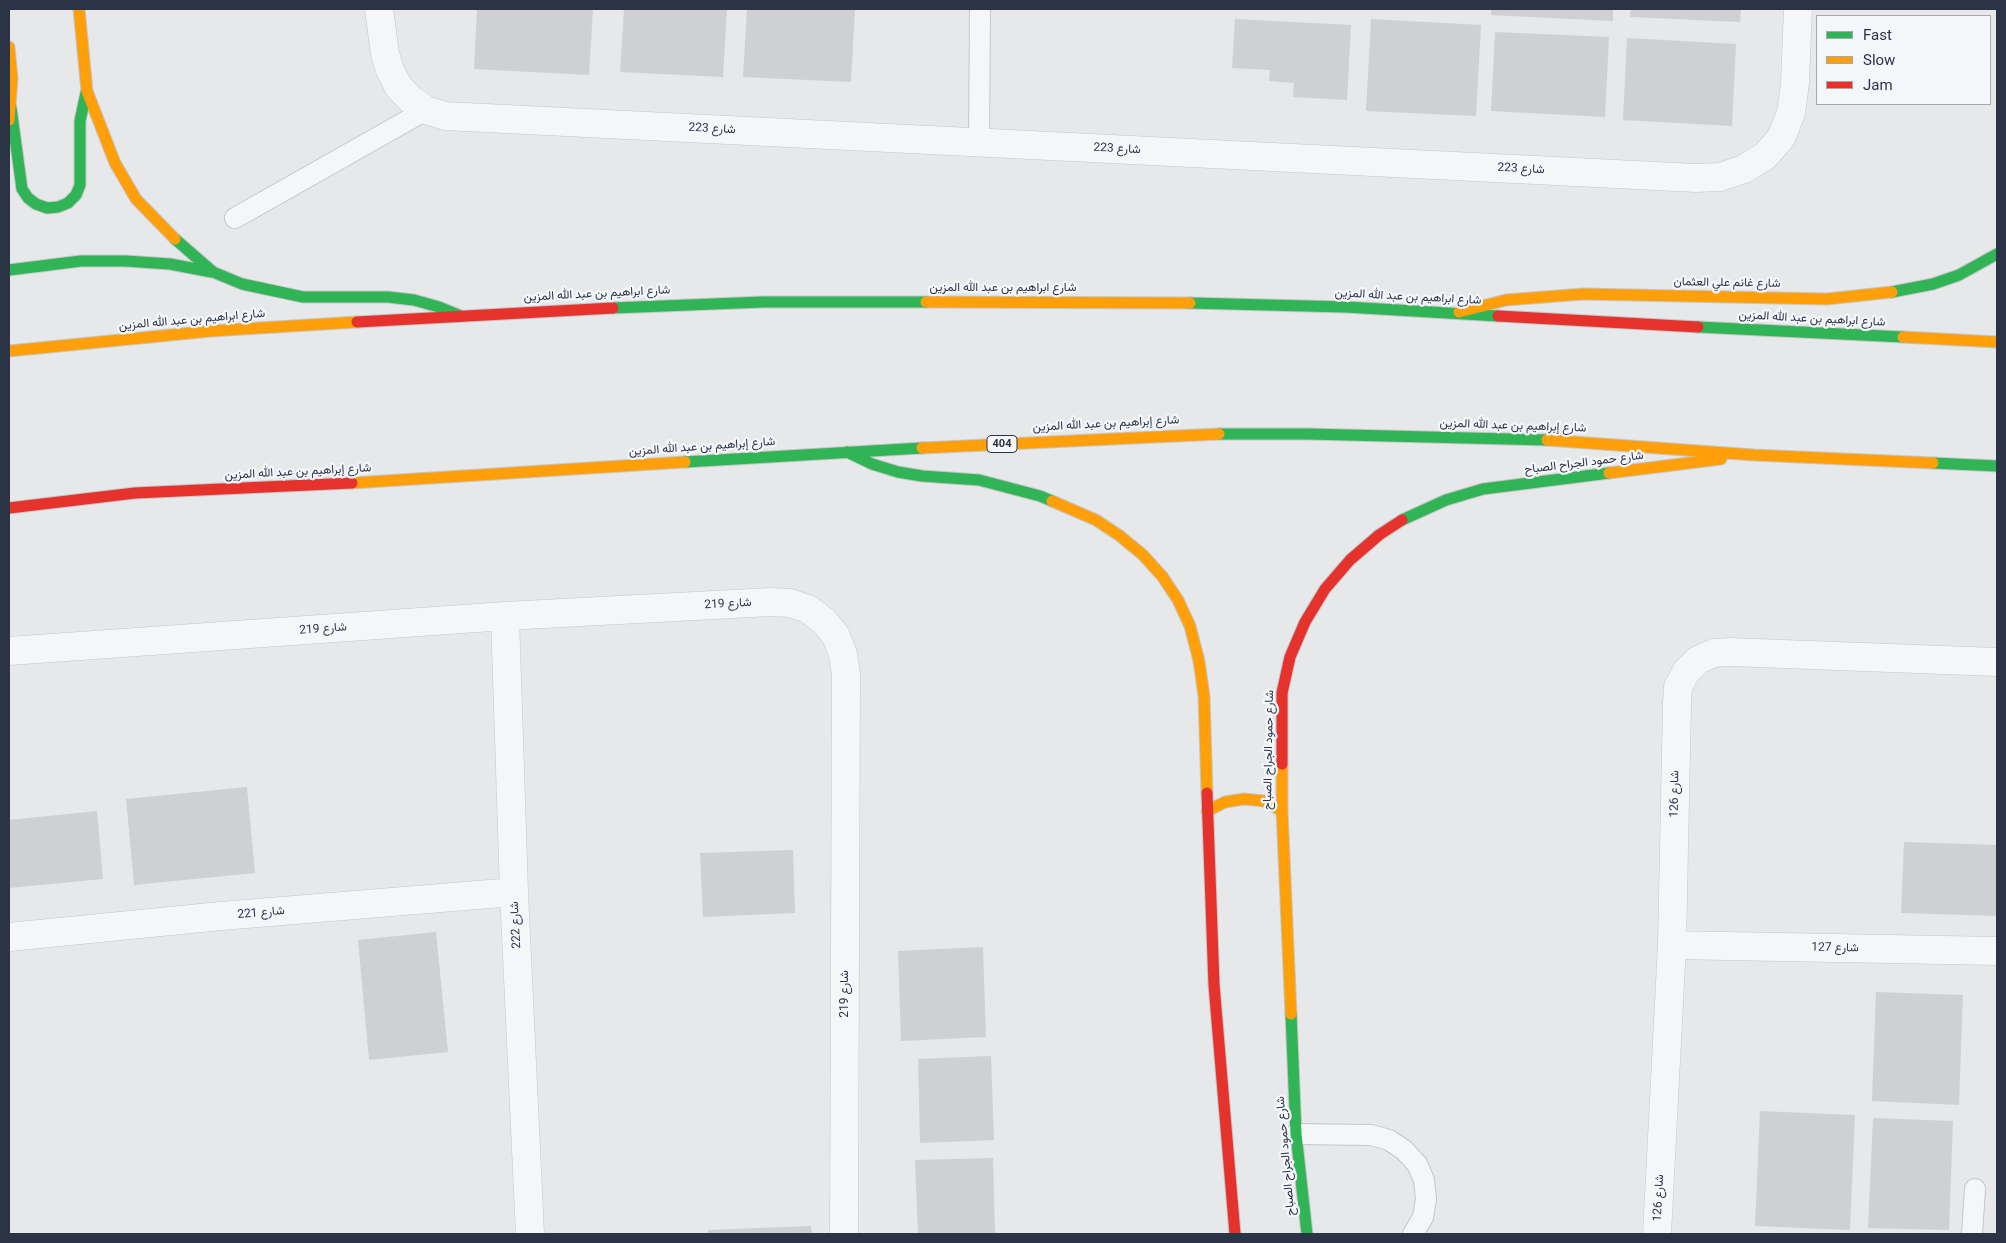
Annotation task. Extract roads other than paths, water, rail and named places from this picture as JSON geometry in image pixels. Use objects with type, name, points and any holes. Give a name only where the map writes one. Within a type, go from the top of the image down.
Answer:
[{"type":"main road","points":[[79,9],[87,91],[112,157],[136,199],[166,231],[214,272]]},
{"type":"main road","points":[[9,47],[12,78],[9,120]]},
{"type":"main road","points":[[11,108],[22,189],[28,198],[36,204],[47,208],[58,207],[76,195],[80,185],[80,121],[87,91]]},
{"type":"main road","name":"شارع غانم علي العثمان","points":[[1450,314],[1506,300],[1574,295],[1827,299],[1878,295],[1932,284],[1959,275],[1997,254]]},
{"type":"main road","points":[[9,270],[80,261],[170,264],[214,272],[242,284],[280,293],[334,298],[388,296],[414,300],[463,316]]},
{"type":"main road","name":"شارع ابراهيم بن عبد الله المزين","points":[[9,351],[211,331],[514,312],[763,302],[1173,303],[1346,307],[1997,342]]},
{"type":"main road","name":"شارع إبراهيم بن عبد الله المزين","points":[[9,508],[135,493],[308,486],[847,452],[1211,434],[1406,436],[1542,440],[1754,455],[1997,466]]},
{"type":"main road","points":[[847,452],[872,464],[898,472],[922,476],[979,480],[1040,496],[1096,520],[1120,536],[1143,555],[1178,600],[1190,626],[1199,661],[1204,696],[1214,984],[1235,1234]]},
{"type":"main road","name":"شارع حمود الجراح الصباح","points":[[1307,1234],[1296,1134],[1282,811],[1282,693],[1290,657],[1306,622],[1325,589],[1350,560],[1379,535],[1411,515],[1446,500],[1483,489],[1754,455]]},
{"type":"main road","points":[[1207,811],[1225,802],[1244,799],[1264,801],[1282,811]]},
{"type":"street","name":"شارع 223","points":[[380,9],[385,54],[398,86],[409,98],[426,110],[445,116],[1696,178],[1720,177],[1744,169],[1764,156],[1781,138],[1791,114],[1795,83],[1798,9]]},
{"type":"street","name":"شارع 219","points":[[9,651],[505,616],[771,602],[790,603],[808,609],[824,621],[836,636],[844,654],[846,674],[844,1234]]},
{"type":"street","name":"شارع 222","points":[[505,616],[514,892],[530,1234]]},
{"type":"street","name":"شارع 126","points":[[1658,1234],[1672,945],[1677,704],[1678,687],[1686,672],[1698,660],[1714,654],[1730,652],[1997,662]]},
{"type":"street","name":"شارع 221","points":[[9,937],[231,915],[514,892]]},
{"type":"street","name":"شارع 127","points":[[1672,945],[1997,952]]},
{"type":"lane","points":[[979,142],[980,9]]},
{"type":"lane","points":[[235,218],[426,110]]},
{"type":"lane","points":[[1296,1134],[1371,1135],[1389,1140],[1404,1150],[1416,1164],[1424,1180],[1426,1199],[1423,1217],[1413,1234]]},
{"type":"lane","points":[[1972,1234],[1975,1190]]}]
